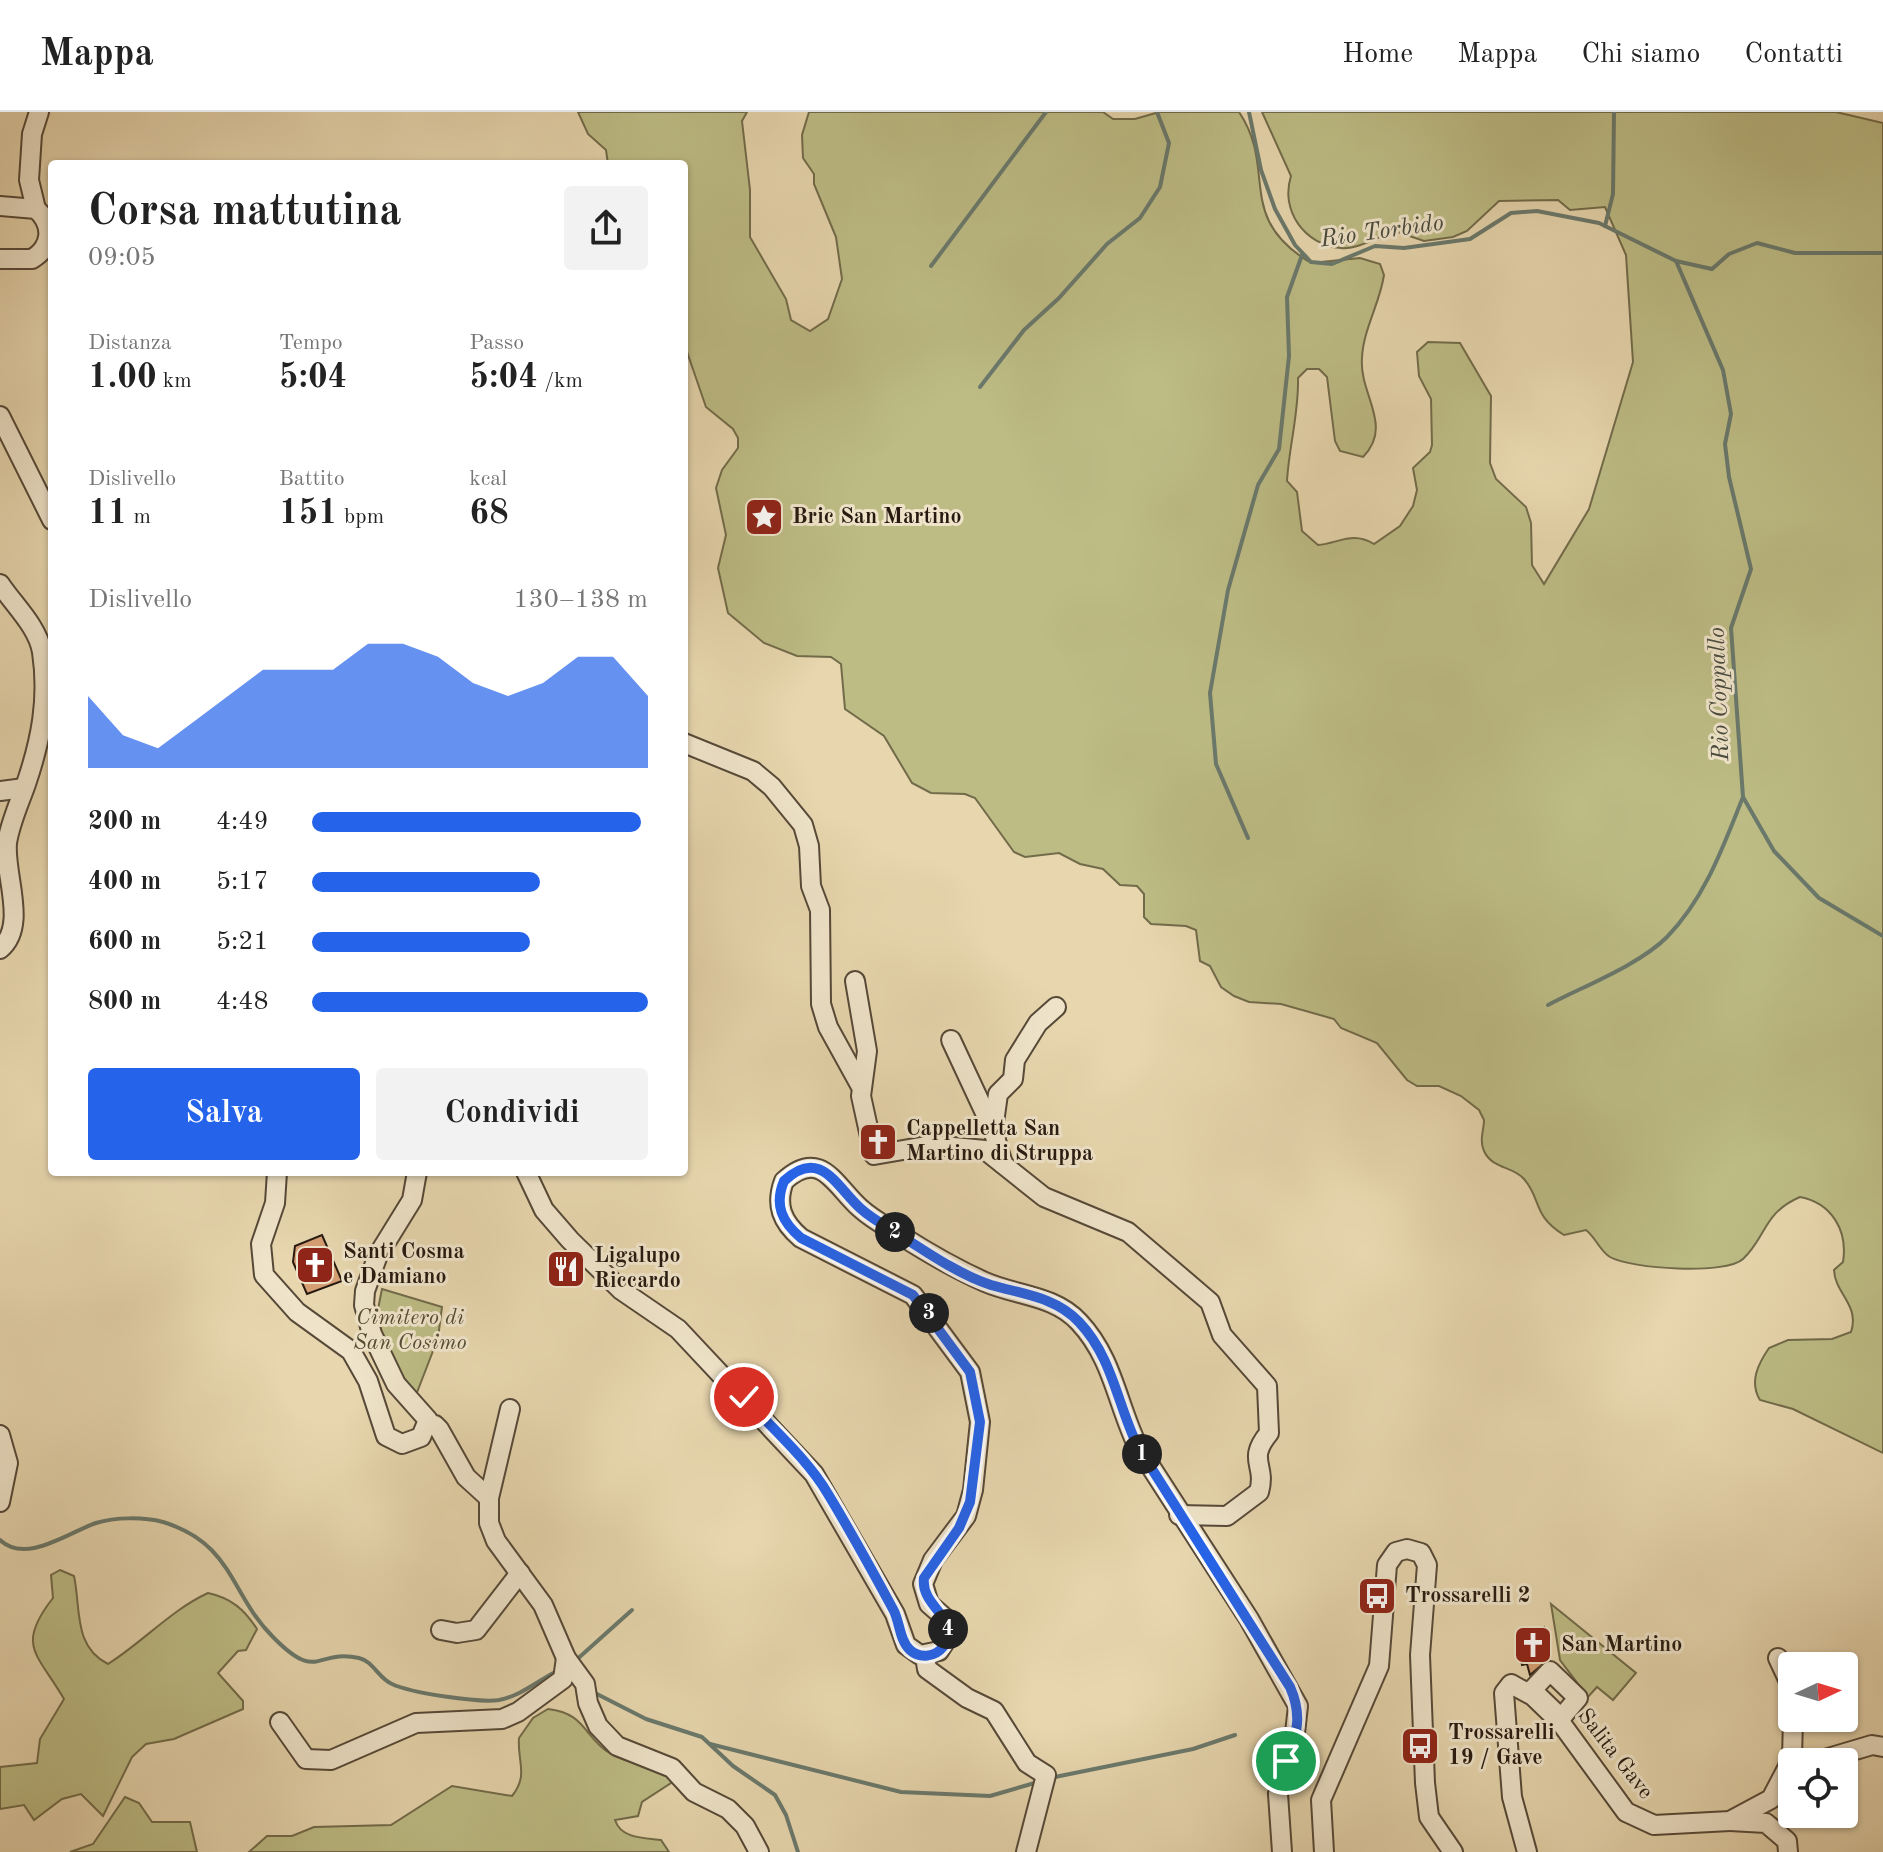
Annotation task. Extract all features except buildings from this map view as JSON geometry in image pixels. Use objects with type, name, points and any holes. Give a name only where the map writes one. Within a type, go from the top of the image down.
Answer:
[{"type":"street","points":[[39,112],[32,134],[29,180],[36,209],[48,227]]},
{"type":"street","points":[[0,206],[36,209]]},
{"type":"street","points":[[0,259],[32,259],[45,247],[48,233]]},
{"type":"street","points":[[0,416],[48,512]]},
{"type":"street","points":[[0,584],[36,634],[42,652],[45,711],[7,845],[14,925],[9,940],[0,949]]},
{"type":"street","points":[[688,745],[753,771],[772,787],[803,825],[809,846],[811,886],[820,910],[821,1004],[828,1027],[860,1085],[868,1139],[876,1157],[900,1148],[945,1145],[985,1150],[1031,1189],[1055,1203],[1128,1232],[1210,1302],[1222,1335],[1268,1388],[1269,1433],[1257,1448],[1261,1486],[1257,1495],[1227,1516],[1179,1515]]},
{"type":"street","points":[[0,791],[24,788]]},
{"type":"street","points":[[855,981],[867,1051],[866,1073],[860,1085]]},
{"type":"street","points":[[993,1130],[998,1094],[1013,1079],[1018,1055],[1046,1013],[1056,1007]]},
{"type":"street","points":[[951,1040],[993,1130],[1004,1165]]},
{"type":"street","points":[[925,1656],[943,1647],[949,1632],[945,1618],[926,1600],[924,1578],[959,1528],[973,1490],[980,1422],[970,1372],[913,1295],[792,1230],[781,1213],[781,1189],[795,1171],[818,1169],[834,1178],[871,1217],[924,1250],[989,1284],[1039,1297],[1076,1319],[1110,1366],[1124,1418],[1179,1515],[1249,1619],[1298,1706],[1294,1742],[1278,1794],[1282,1852]]},
{"type":"street","points":[[277,1176],[275,1203],[260,1258],[269,1283],[297,1312],[351,1351],[368,1381],[380,1424],[389,1440],[411,1443],[428,1426],[435,1425],[466,1477],[489,1498]]},
{"type":"street","points":[[416,1176],[412,1200],[378,1255],[365,1291],[364,1305],[372,1334],[396,1384],[425,1414],[428,1426]]},
{"type":"street","points":[[528,1176],[544,1210],[570,1240],[621,1290],[678,1329],[814,1474],[895,1614],[906,1645],[925,1656]]},
{"type":"street","points":[[510,1409],[489,1498],[492,1532],[543,1605],[566,1658],[570,1676],[585,1684],[588,1703],[598,1726],[617,1746],[672,1768],[694,1792],[728,1809],[745,1826],[759,1852]]},
{"type":"street","points":[[0,1435],[8,1463],[0,1502]]},
{"type":"street","points":[[1324,1852],[1319,1812],[1324,1789],[1379,1666],[1387,1565],[1396,1552],[1407,1549],[1421,1553],[1427,1565],[1420,1689],[1429,1817],[1453,1852]]},
{"type":"street","points":[[441,1630],[457,1633],[476,1630],[520,1573]]},
{"type":"street","points":[[925,1656],[927,1669],[967,1698],[994,1711],[1027,1763],[1046,1775],[1026,1852]]},
{"type":"street","points":[[280,1722],[306,1759],[331,1760],[416,1723],[502,1719],[518,1712],[570,1676]]},
{"type":"street","name":"Salita Gave","points":[[1527,1852],[1509,1779],[1505,1689],[1522,1688],[1561,1723],[1633,1817],[1661,1826],[1730,1821],[1773,1797],[1778,1787]]},
{"type":"street","points":[[1858,1749],[1872,1745],[1883,1747]]},
{"type":"street","points":[[1730,1821],[1766,1823],[1787,1841],[1788,1852]]},
{"type":"green space","points":[[578,112],[747,112],[742,121],[750,190],[750,237],[786,299],[791,320],[810,331],[828,319],[842,279],[836,237],[814,184],[814,174],[803,158],[802,135],[809,112],[1103,112],[1113,119],[1135,119],[1159,112],[1239,112],[1256,154],[1265,210],[1273,228],[1287,246],[1311,263],[1360,258],[1380,264],[1384,275],[1363,348],[1362,372],[1376,421],[1376,433],[1363,457],[1340,451],[1335,441],[1327,377],[1319,369],[1307,369],[1298,378],[1287,481],[1297,492],[1302,531],[1318,545],[1353,538],[1374,544],[1400,526],[1413,506],[1417,490],[1413,468],[1430,452],[1432,445],[1431,399],[1419,376],[1417,352],[1428,342],[1460,343],[1491,396],[1490,463],[1496,479],[1526,507],[1531,523],[1532,565],[1544,584],[1589,509],[1633,362],[1626,255],[1605,207],[1570,210],[1558,200],[1499,201],[1467,231],[1453,237],[1424,241],[1395,231],[1354,247],[1328,245],[1306,233],[1292,213],[1288,189],[1291,176],[1262,112],[1836,112],[1883,123],[1883,1453],[1793,1409],[1760,1400],[1755,1387],[1756,1373],[1769,1348],[1788,1340],[1832,1339],[1851,1332],[1852,1314],[1834,1270],[1843,1262],[1843,1240],[1835,1220],[1821,1205],[1800,1197],[1788,1203],[1772,1218],[1743,1259],[1718,1267],[1699,1269],[1637,1265],[1610,1257],[1586,1230],[1564,1235],[1542,1214],[1524,1179],[1488,1157],[1482,1143],[1484,1120],[1479,1110],[1461,1096],[1439,1086],[1417,1086],[1407,1080],[1377,1043],[1341,1028],[1334,1019],[1281,1004],[1249,1002],[1234,996],[1221,987],[1210,966],[1200,961],[1196,930],[1186,926],[1151,924],[1144,917],[1144,894],[1137,886],[1120,885],[1103,869],[1080,864],[1059,853],[1025,857],[1014,852],[975,798],[965,794],[931,793],[912,783],[884,736],[845,709],[841,664],[831,657],[797,656],[764,643],[728,613],[718,568],[726,535],[716,488],[722,470],[738,448],[738,438],[733,429],[706,407],[688,355],[688,160],[607,160],[606,150],[588,134]]},
{"type":"green space","name":"Cimitero di San Cosimo","points":[[382,1289],[442,1307],[438,1338],[416,1395],[403,1385],[375,1324]]},
{"type":"green space","points":[[60,1570],[74,1576],[84,1637],[97,1657],[108,1664],[182,1608],[208,1593],[236,1605],[257,1629],[246,1650],[238,1651],[218,1673],[243,1701],[243,1709],[174,1739],[146,1744],[132,1757],[103,1816],[81,1794],[62,1799],[34,1820],[24,1805],[0,1809],[0,1767],[37,1763],[40,1739],[64,1699],[39,1660],[33,1639],[41,1614],[53,1598],[51,1575]]},
{"type":"green space","points":[[1551,1604],[1636,1673],[1613,1700],[1597,1687],[1588,1697],[1560,1660]]},
{"type":"green space","points":[[548,1709],[570,1715],[611,1754],[659,1771],[674,1781],[642,1802],[638,1816],[615,1820],[628,1834],[661,1840],[669,1852],[249,1852],[267,1836],[292,1836],[314,1827],[391,1825],[452,1786],[512,1796],[521,1774],[519,1738],[533,1718]]},
{"type":"green space","points":[[125,1797],[139,1803],[152,1822],[190,1822],[197,1852],[70,1852],[93,1844]]},
{"type":"waterway","points":[[931,266],[1046,112]]},
{"type":"waterway","points":[[980,387],[1024,330],[1059,298],[1107,244],[1140,218],[1160,187],[1169,143],[1157,112]]},
{"type":"waterway","name":"Rio Torbido","points":[[1249,112],[1261,170],[1275,209],[1295,245],[1311,262],[1332,264],[1375,246],[1404,248],[1470,239],[1511,213],[1537,211],[1599,223],[1676,261],[1712,269],[1729,254],[1757,243],[1795,253],[1883,253]]},
{"type":"waterway","points":[[1605,226],[1613,194],[1614,112]]},
{"type":"waterway","points":[[1248,838],[1216,764],[1210,693],[1228,590],[1258,485],[1279,449],[1289,356],[1287,297],[1302,255]]},
{"type":"waterway","name":"Rio Coppallo","points":[[1676,261],[1723,370],[1731,414],[1725,444],[1729,477],[1751,569],[1731,628],[1743,797],[1774,851],[1819,898],[1883,936]]},
{"type":"waterway","points":[[1548,1005],[1627,966],[1667,937],[1702,889],[1743,797]]},
{"type":"waterway","points":[[0,1540],[11,1547],[35,1548],[104,1521],[130,1518],[163,1522],[186,1531],[204,1543],[217,1556],[247,1604],[273,1637],[300,1659],[309,1662],[345,1656],[359,1658],[387,1682],[401,1687],[477,1700],[507,1698],[559,1670]]},
{"type":"waterway","points":[[574,1662],[632,1610]]},
{"type":"waterway","points":[[593,1692],[646,1719],[702,1737],[733,1766],[775,1795],[786,1815],[798,1852]]},
{"type":"waterway","points":[[1050,1778],[1193,1749],[1235,1735]]},
{"type":"waterway","points":[[710,1744],[901,1792],[990,1796],[1038,1782]]},
{"type":"place","name":"Bric San Martino","points":[[764,517]]},
{"type":"place","name":"Cappelletta San Martino di Struppa","points":[[878,1142]]},
{"type":"place","name":"Santi Cosma e Damiano","points":[[315,1265]]},
{"type":"place","name":"Ligalupo Riccardo","points":[[566,1269]]},
{"type":"place","name":"Trossarelli 2","points":[[1377,1596]]},
{"type":"place","name":"San Martino","points":[[1533,1645]]},
{"type":"place","name":"Trossarelli 19 / Gave","points":[[1420,1746]]},
{"type":"route","points":[[744,1397],[826,1490],[895,1614],[906,1645],[916,1654],[930,1655],[943,1647],[949,1632],[945,1618],[926,1600],[924,1578],[933,1560],[966,1516],[977,1468],[980,1422],[978,1398],[970,1372],[913,1295],[801,1238],[786,1224],[779,1205],[784,1181],[802,1168],[818,1169],[834,1178],[871,1217],[924,1250],[989,1284],[1039,1297],[1076,1319],[1110,1366],[1124,1418],[1138,1447],[1290,1687],[1298,1706],[1298,1723],[1286,1761]]}]
